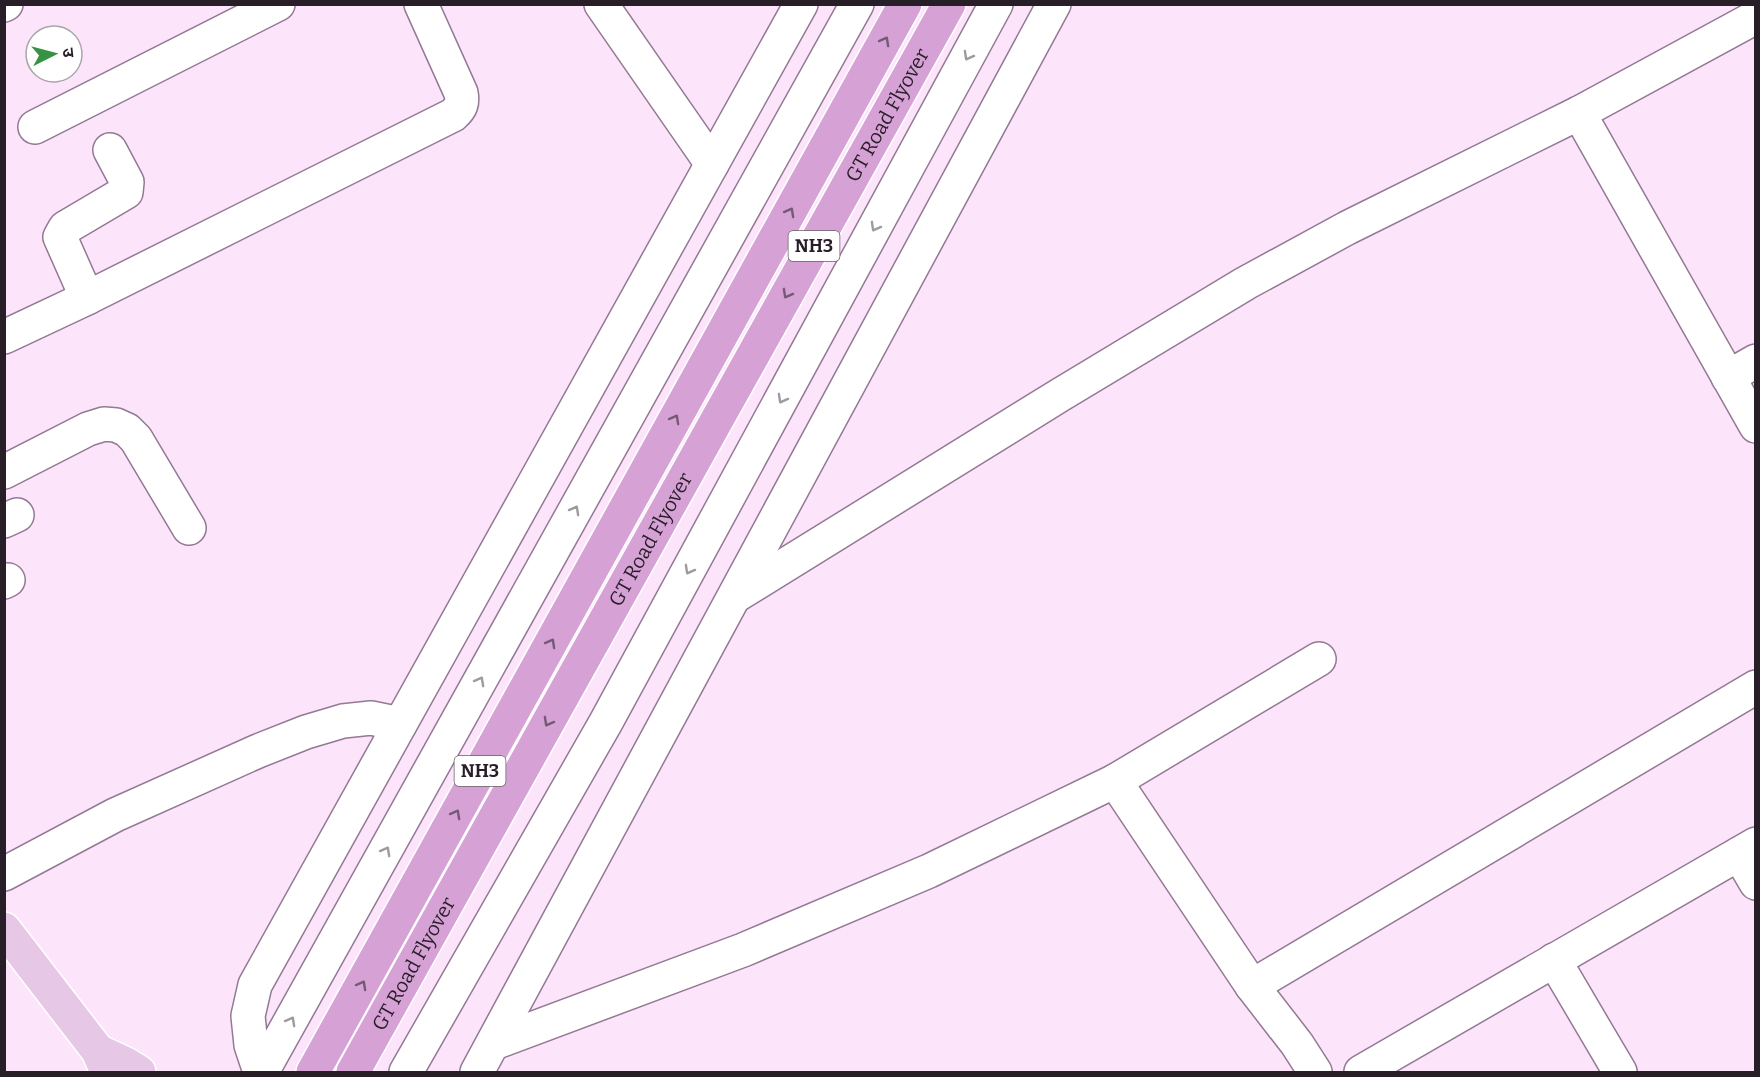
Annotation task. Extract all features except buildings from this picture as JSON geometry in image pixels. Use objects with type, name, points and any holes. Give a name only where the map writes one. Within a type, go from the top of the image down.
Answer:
[{"type":"highway","name":"GT Road Flyover","points":[[313,1072],[905,4]]},
{"type":"highway","name":"GT Road Flyover","points":[[353,1072],[949,4]]},
{"type":"main road","points":[[4,929],[102,1062],[126,1064],[139,1072]]},
{"type":"street","points":[[35,128],[278,4]]},
{"type":"street","points":[[4,337],[87,298],[459,110],[463,101],[461,93],[421,4]]},
{"type":"street","points":[[601,4],[712,164]]},
{"type":"street","points":[[261,1072],[251,1045],[248,1016],[255,985],[801,4]]},
{"type":"street","points":[[261,1072],[857,4]]},
{"type":"street","points":[[406,1072],[606,722],[996,4]]},
{"type":"street","points":[[477,1072],[1054,4]]},
{"type":"street","points":[[735,596],[1246,283],[1347,228],[1579,113],[1755,17]]},
{"type":"street","points":[[1579,113],[1755,426]]},
{"type":"street","points":[[87,298],[60,237],[65,228],[126,192],[127,182],[110,150]]},
{"type":"street","points":[[1728,377],[1755,361]]},
{"type":"street","points":[[4,472],[88,429],[104,424],[116,425],[127,430],[136,439],[189,528]]},
{"type":"street","points":[[494,1043],[743,950],[929,871],[1115,781],[1319,659]]},
{"type":"street","points":[[1252,986],[1755,687]]},
{"type":"street","points":[[4,874],[115,815],[306,732],[343,721],[371,717],[400,723]]},
{"type":"street","points":[[1115,781],[1252,986],[1316,1072]]},
{"type":"street","points":[[1361,1072],[1747,849],[1755,883]]},
{"type":"street","points":[[1554,960],[1620,1072]]}]
